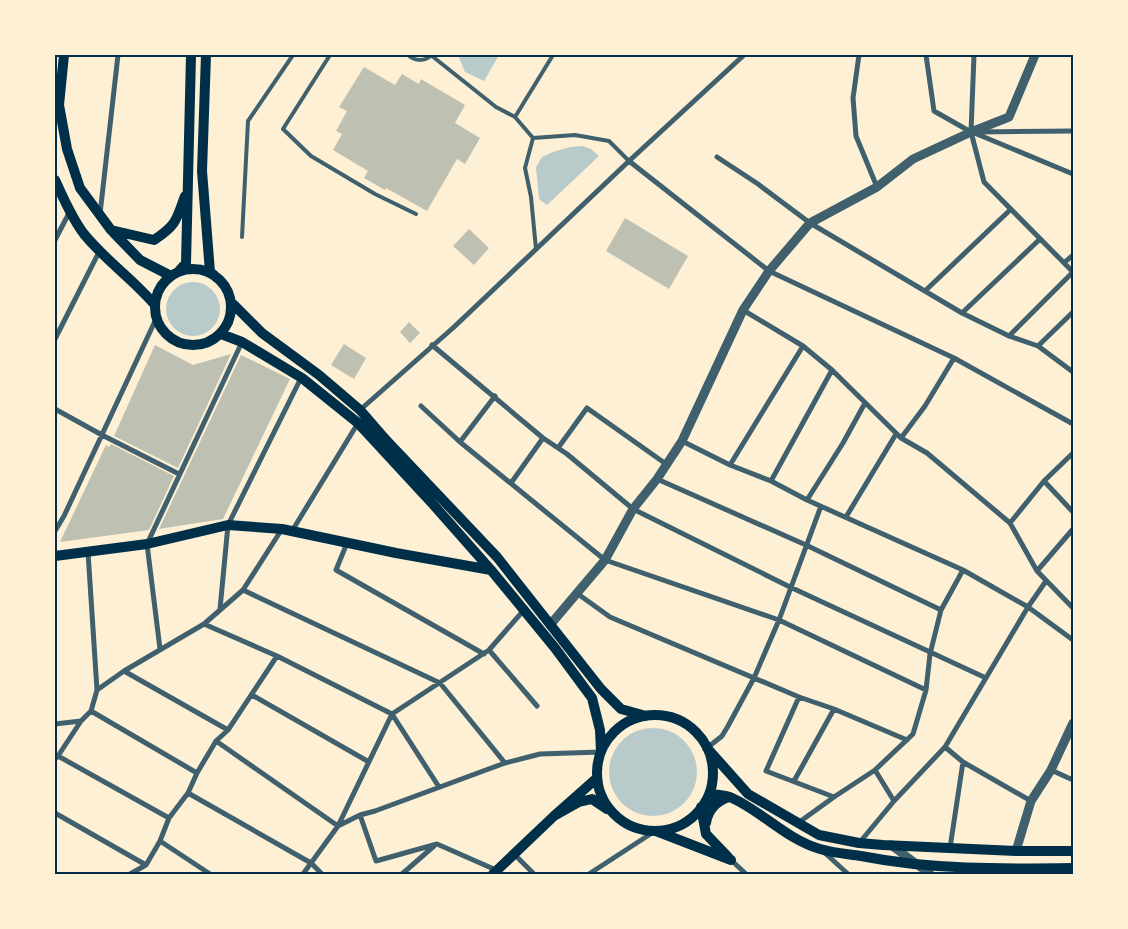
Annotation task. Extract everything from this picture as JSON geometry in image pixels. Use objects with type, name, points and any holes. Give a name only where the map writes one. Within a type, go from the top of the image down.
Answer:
[{"type":"main road","points":[[64,55],[59,105],[67,150],[80,188],[111,230],[140,260],[174,274],[189,269],[196,269],[214,275]]},
{"type":"main road","points":[[192,55],[186,263],[163,284],[157,294],[155,305],[156,319],[162,330],[170,338],[181,344],[192,346],[204,344],[221,334],[229,322],[231,302]]},
{"type":"main road","points":[[206,55],[202,171],[210,272],[225,286],[231,302],[262,333],[360,410],[496,557],[601,690],[621,709],[646,716],[667,717],[685,724],[700,738],[748,794],[820,835],[859,843],[950,849],[1073,851]]},
{"type":"main road","points":[[55,180],[69,213],[84,234],[155,305]]},
{"type":"main road","points":[[111,230],[154,240],[168,231],[176,222],[189,185]]},
{"type":"main road","points":[[221,334],[242,342],[302,378],[358,423],[491,570],[555,648],[592,698],[600,730],[601,752],[597,778],[602,797],[613,814]]},
{"type":"main road","points":[[55,556],[147,544],[228,525],[287,530],[396,553],[491,570]]},
{"type":"main road","points":[[601,752],[614,732],[635,719],[646,716]]},
{"type":"main road","points":[[707,748],[711,762],[712,778],[711,786],[703,804],[706,834],[731,860]]},
{"type":"main road","points":[[494,872],[597,778]]},
{"type":"main road","points":[[655,831],[683,824],[713,794],[730,797],[784,832],[820,849],[918,865],[990,872],[1073,868]]},
{"type":"main road","points":[[706,834],[707,815],[719,800],[730,797]]},
{"type":"main road","points":[[554,816],[579,802],[592,799],[623,822],[634,827],[655,831],[731,860]]},
{"type":"street","points":[[100,214],[118,55]]},
{"type":"street","points":[[360,410],[454,327],[744,55]]},
{"type":"street","points":[[859,55],[853,98],[856,136],[877,187]]},
{"type":"street","points":[[926,55],[934,111],[971,132],[1073,174]]},
{"type":"street","points":[[974,55],[971,132],[984,182],[1073,272],[1009,336]]},
{"type":"street","points":[[550,625],[605,560],[633,509],[657,479],[682,441],[743,310],[769,270],[810,223],[877,187],[913,159],[1009,117],[1035,55]]},
{"type":"street","points":[[971,132],[1073,132]]},
{"type":"street","points":[[717,157],[758,184],[810,223],[962,313],[1009,336],[1038,346],[1073,372]]},
{"type":"street","points":[[629,161],[769,270],[954,358],[1073,424]]},
{"type":"street","points":[[926,291],[1010,210]]},
{"type":"street","points":[[55,240],[69,213]]},
{"type":"street","points":[[962,313],[1040,239]]},
{"type":"street","points":[[55,339],[100,250]]},
{"type":"street","points":[[1064,263],[1073,254]]},
{"type":"street","points":[[743,310],[803,346],[832,370],[896,434],[927,453],[1010,523],[1037,571],[1073,607]]},
{"type":"street","points":[[1038,346],[1073,312]]},
{"type":"street","points":[[55,531],[64,516],[156,319]]},
{"type":"street","points":[[160,649],[147,544],[242,342]]},
{"type":"street","points":[[432,345],[543,438],[633,509],[790,587],[930,654],[986,678]]},
{"type":"street","points":[[730,465],[803,346]]},
{"type":"street","points":[[901,438],[925,406],[954,358]]},
{"type":"street","points":[[771,481],[832,370]]},
{"type":"street","points":[[220,609],[228,525],[302,378]]},
{"type":"street","points":[[460,442],[495,396]]},
{"type":"street","points":[[807,500],[843,443],[865,403]]},
{"type":"street","points":[[421,406],[460,442],[605,560],[779,620],[926,690]]},
{"type":"street","points":[[558,448],[587,408],[666,464]]},
{"type":"street","points":[[55,409],[179,474]]},
{"type":"street","points":[[98,690],[124,671],[204,624],[243,590],[287,530],[358,423]]},
{"type":"street","points":[[846,516],[896,434]]},
{"type":"street","points":[[511,483],[543,438]]},
{"type":"street","points":[[682,441],[730,465],[771,481],[807,500],[963,570],[1028,607],[1073,640]]},
{"type":"street","points":[[1010,523],[1044,481],[1073,453]]},
{"type":"street","points":[[657,479],[806,545],[941,610]]},
{"type":"street","points":[[1044,481],[1073,512]]},
{"type":"street","points":[[707,748],[722,736],[754,678],[779,620],[821,506]]},
{"type":"street","points":[[1037,571],[1073,529]]},
{"type":"street","points":[[348,542],[336,570],[487,652],[537,706]]},
{"type":"street","points":[[88,552],[98,690],[91,711],[81,721],[57,758],[170,818]]},
{"type":"street","points":[[798,824],[875,770],[913,734],[926,690],[930,654],[941,610],[963,570]]},
{"type":"street","points":[[859,843],[894,801],[945,747],[1028,607],[1046,581]]},
{"type":"street","points":[[243,590],[440,683],[505,764]]},
{"type":"street","points":[[578,594],[610,617],[799,697],[834,709],[907,740]]},
{"type":"street","points":[[303,874],[338,826],[392,714],[487,652],[524,611]]},
{"type":"street","points":[[204,624],[277,656],[392,714],[439,787]]},
{"type":"street","points":[[130,874],[146,865],[160,841],[170,818],[188,793],[197,773],[216,741],[228,730],[277,656]]},
{"type":"street","points":[[124,671],[228,730]]},
{"type":"street","points":[[252,695],[369,762]]},
{"type":"street","points":[[799,697],[766,771],[834,797]]},
{"type":"street","points":[[794,782],[834,709]]},
{"type":"street","points":[[91,711],[197,773]]},
{"type":"street","points":[[55,724],[81,721]]},
{"type":"street","points":[[1016,851],[1031,801],[1051,770],[1073,724]]},
{"type":"street","points":[[216,741],[338,826]]},
{"type":"street","points":[[945,747],[964,762],[1031,801]]},
{"type":"street","points":[[338,826],[360,815],[505,764],[540,754],[601,752]]},
{"type":"street","points":[[950,849],[964,762]]},
{"type":"street","points":[[875,770],[894,801]]},
{"type":"street","points":[[1051,770],[1073,780]]},
{"type":"street","points":[[188,793],[311,863],[322,874]]},
{"type":"street","points":[[55,813],[146,865]]},
{"type":"street","points":[[360,815],[376,861],[436,844],[494,872]]},
{"type":"street","points":[[589,874],[655,831]]},
{"type":"street","points":[[160,841],[210,874]]},
{"type":"street","points":[[402,874],[436,844]]},
{"type":"street","points":[[891,845],[930,874]]},
{"type":"street","points":[[820,849],[848,874]]},
{"type":"street","points":[[515,854],[534,874]]},
{"type":"street","points":[[731,860],[746,874]]},
{"type":"lane","points":[[242,237],[248,121],[293,55]]},
{"type":"lane","points":[[330,55],[283,129],[311,156],[375,194],[416,214]]},
{"type":"lane","points":[[408,55],[416,60],[422,60],[432,55],[496,107],[514,117],[533,138]]},
{"type":"lane","points":[[514,117],[553,55]]},
{"type":"lane","points":[[533,138],[575,134],[609,141],[629,161]]},
{"type":"lane","points":[[533,138],[525,168],[531,197],[536,249]]},
{"type":"shaded area","points":[[458,55],[499,55],[484,81],[465,72]]},
{"type":"shaded area","points":[[583,146],[591,149],[599,156],[547,205],[539,199],[536,167],[542,157],[570,147]]},
{"type":"shaded area","points":[[188,282],[198,282],[208,286],[216,294],[220,309],[216,324],[208,332],[198,336],[188,336],[178,332],[170,324],[166,314],[166,304],[170,294],[178,286]]},
{"type":"shaded area","points":[[653,728],[670,731],[684,741],[694,755],[697,772],[694,789],[684,803],[670,813],[653,816],[636,813],[622,803],[612,789],[609,772],[612,755],[622,741],[636,731]]},
{"type":"building","points":[[364,67],[395,85],[402,74],[419,84],[421,79],[465,105],[455,123],[480,138],[465,164],[457,159],[427,211],[364,178],[368,171],[333,150],[342,134],[336,131],[347,111],[339,107]]},
{"type":"building","points":[[625,218],[688,256],[669,289],[606,251]]},
{"type":"building","points":[[469,229],[489,248],[474,265],[453,246]]},
{"type":"building","points":[[409,322],[420,333],[410,343],[400,332]]},
{"type":"building","points":[[344,344],[366,358],[354,379],[331,365]]},
{"type":"building","points":[[155,345],[193,365],[231,354],[178,468],[114,436]]},
{"type":"building","points":[[241,355],[290,379],[223,519],[159,529]]},
{"type":"building","points":[[111,444],[174,476],[149,530],[60,542],[106,445],[109,447]]}]
